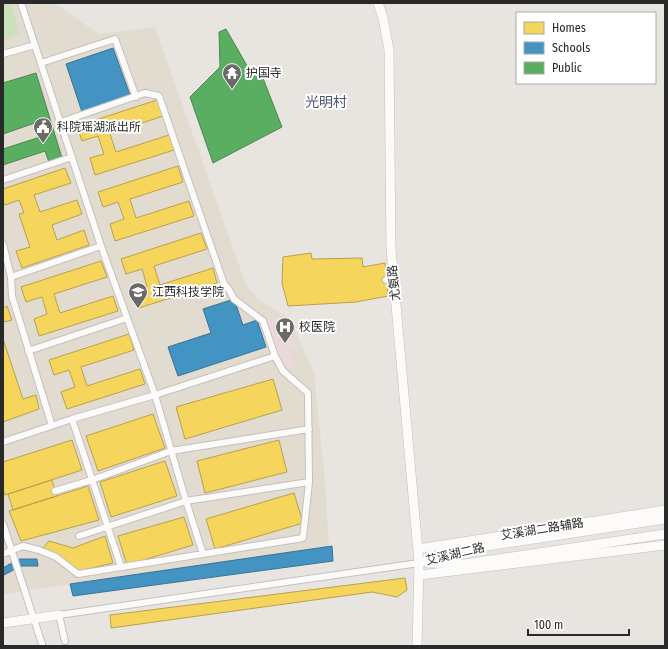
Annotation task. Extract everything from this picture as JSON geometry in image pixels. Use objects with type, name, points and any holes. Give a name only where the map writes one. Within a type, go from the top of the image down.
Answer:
[{"type":"main road","name":"尤氨路","points":[[378,3],[383,18],[389,50],[390,279],[420,575],[417,646]]},
{"type":"main road","name":"艾溪湖二路辅路","points":[[418,549],[665,510]]},
{"type":"main road","name":"艾溪湖二路","points":[[419,563],[461,550],[665,519]]},
{"type":"main road","name":"艾溪湖二路","points":[[419,563],[464,564],[665,534]]},
{"type":"main road","points":[[420,575],[665,545]]},
{"type":"main road","points":[[3,622],[59,615]]},
{"type":"street","points":[[21,3],[102,246],[155,395],[186,501],[204,554]]},
{"type":"street","points":[[41,63],[115,39],[136,96]]},
{"type":"street","points":[[3,54],[35,45]]},
{"type":"street","points":[[3,554],[23,546],[39,550],[56,557],[78,574],[303,538],[309,482],[308,393],[283,371],[275,356],[263,320],[234,299],[224,284],[159,96],[145,93],[60,122]]},
{"type":"street","points":[[3,180],[72,157]]},
{"type":"street","points":[[3,244],[11,277],[12,296],[52,426]]},
{"type":"street","points":[[11,277],[102,246]]},
{"type":"street","points":[[28,351],[128,318]]},
{"type":"street","points":[[3,442],[275,356]]},
{"type":"street","points":[[72,420],[121,567]]},
{"type":"street","points":[[55,491],[92,480],[171,451],[309,429]]},
{"type":"street","points":[[79,536],[186,501],[309,482]]},
{"type":"street","points":[[3,524],[35,618],[42,644]]},
{"type":"street","points":[[65,641],[59,615],[419,563]]},
{"type":"shaded area","name":"江西科技学院","points":[[3,3],[54,3],[99,34],[155,27],[246,285],[258,299],[290,319],[314,373],[325,482],[329,547],[3,594]]},
{"type":"shaded area","name":"校医院","points":[[283,315],[292,341],[296,341],[297,346],[289,350],[295,366],[283,370],[265,321]]},
{"type":"green space","points":[[3,3],[11,3],[19,34],[3,40]]},
{"type":"building: Homes","points":[[157,100],[163,116],[110,134],[116,152],[169,135],[174,150],[95,175],[90,158],[104,154],[98,136],[82,141],[77,126]]},
{"type":"building: Homes","points":[[178,166],[183,182],[130,199],[136,218],[189,201],[194,216],[115,241],[110,224],[124,219],[118,202],[103,207],[98,192]]},
{"type":"building: Homes","points":[[65,168],[71,183],[34,195],[40,212],[77,200],[82,214],[52,225],[57,240],[84,230],[89,245],[22,268],[16,251],[30,247],[19,214],[24,213],[19,200],[5,205],[3,201],[3,189]]},
{"type":"building: Homes","points":[[201,233],[207,249],[154,266],[160,285],[213,268],[217,283],[139,308],[134,291],[147,286],[142,269],[126,274],[121,259]]},
{"type":"building: Homes","points":[[311,253],[312,259],[362,258],[363,267],[385,263],[388,296],[356,302],[288,306],[282,283],[283,257]]},
{"type":"building: Homes","points":[[101,261],[107,277],[54,294],[60,313],[113,296],[118,311],[39,336],[34,319],[47,314],[42,297],[26,302],[21,287]]},
{"type":"building: Homes","points":[[7,306],[12,320],[3,322],[3,308]]},
{"type":"building: Homes","points":[[129,334],[134,350],[81,367],[87,386],[140,369],[145,384],[67,409],[61,392],[75,387],[69,370],[54,375],[49,360]]},
{"type":"building: Homes","points":[[3,339],[23,399],[36,395],[39,409],[3,422]]},
{"type":"building: Homes","points":[[273,379],[282,410],[185,439],[176,407]]},
{"type":"building: Homes","points":[[153,414],[165,448],[98,471],[86,436]]},
{"type":"building: Homes","points":[[72,440],[82,470],[5,495],[3,489],[3,462]]},
{"type":"building: Homes","points":[[279,440],[287,472],[205,493],[197,461]]},
{"type":"building: Homes","points":[[165,461],[177,496],[111,517],[100,482]]},
{"type":"building: Homes","points":[[52,480],[57,496],[13,510],[8,494]]},
{"type":"building: Homes","points":[[88,486],[99,520],[21,541],[9,511]]},
{"type":"building: Homes","points":[[294,493],[303,523],[215,549],[206,519]]},
{"type":"building: Homes","points":[[184,517],[193,545],[127,565],[118,536]]},
{"type":"building: Homes","points":[[105,536],[113,563],[79,571],[43,548],[49,541],[73,548]]},
{"type":"building: Homes","points":[[405,578],[407,590],[397,597],[372,592],[111,628],[110,615]]},
{"type":"building: Schools","points":[[113,48],[130,95],[82,112],[66,64]]},
{"type":"building: Schools","points":[[234,299],[243,325],[257,320],[266,347],[178,376],[168,347],[211,333],[203,309]]},
{"type":"building: Schools","points":[[332,546],[333,561],[73,596],[70,584]]},
{"type":"building: Schools","points":[[20,559],[37,559],[38,566],[21,566],[4,575],[3,574],[3,568]]},
{"type":"building: Public","name":"护国寺","points":[[226,29],[250,71],[259,68],[282,127],[213,163],[190,97],[220,67],[219,32]]},
{"type":"building: Public","points":[[36,73],[62,158],[49,162],[45,151],[3,165],[3,149],[40,137],[35,123],[3,134],[3,83]]},
{"type":"place","name":"护国寺","points":[[232,90]]},
{"type":"place","name":"科院瑶湖派出所","points":[[43,144]]},
{"type":"place","name":"江西科技学院","points":[[138,309]]},
{"type":"place","name":"校医院","points":[[285,344]]},
{"type":"district","name":"光明村","points":[[326,102]]}]
